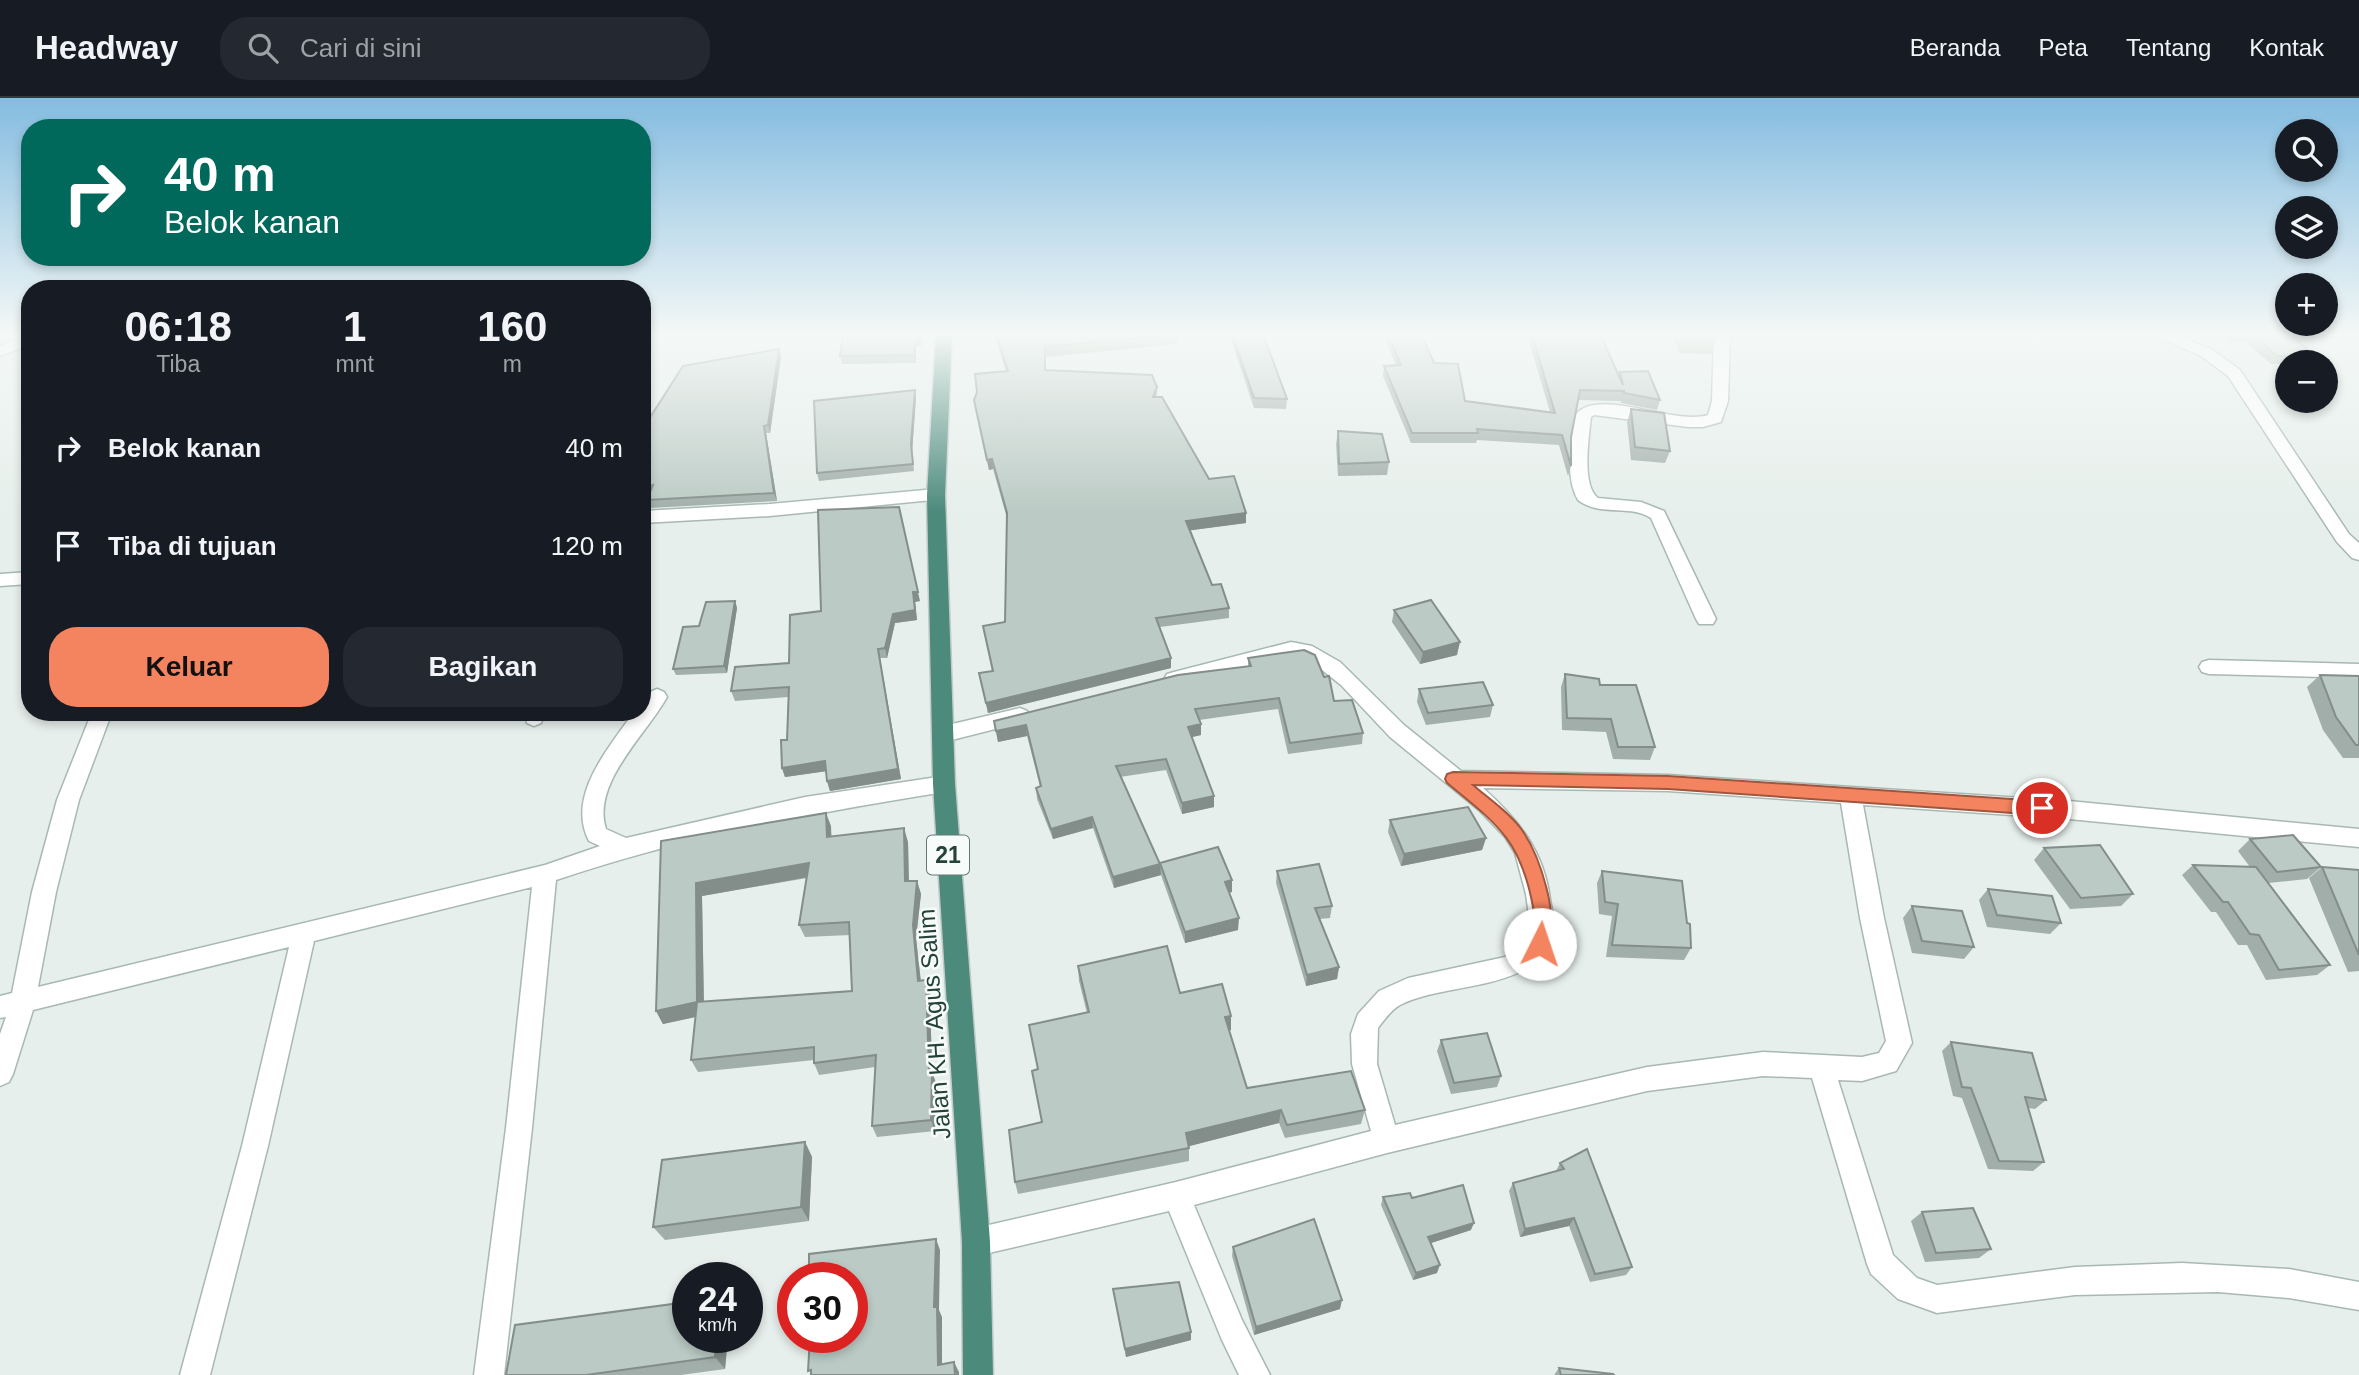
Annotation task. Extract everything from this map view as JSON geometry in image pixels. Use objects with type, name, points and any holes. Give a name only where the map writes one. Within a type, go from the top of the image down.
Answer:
[{"type":"highway","name":"Jalan KH. Agus Salim","points":[[941,394],[936,495],[944,784],[976,1242],[978,1375]]},
{"type":"street","points":[[1706,619],[1658,515],[1647,509],[1591,502],[1584,496],[1580,474],[1581,446],[1583,415],[1590,410],[1604,408],[1698,423],[1715,418],[1720,394]]},
{"type":"street","points":[[2248,394],[2343,538],[2359,554]]},
{"type":"street","points":[[651,517],[770,510],[936,495]]},
{"type":"street","points":[[0,580],[21,579]]},
{"type":"street","points":[[1151,685],[1292,649],[1306,649],[1320,656],[1388,723],[1497,814],[1521,844],[1542,908],[1542,935],[1536,951],[1519,964],[1410,986],[1377,1007],[1366,1023],[1363,1034],[1365,1063],[1387,1139]]},
{"type":"street","points":[[2208,667],[2359,671]]},
{"type":"street","points":[[651,705],[657,697]]},
{"type":"street","points":[[944,734],[1047,710]]},
{"type":"street","points":[[0,1074],[11,1004],[68,800],[99,721]]},
{"type":"street","points":[[625,847],[597,835],[591,818],[600,783],[640,721]]},
{"type":"street","points":[[1453,779],[1668,783],[2070,810],[2359,838]]},
{"type":"street","points":[[11,1004],[135,976],[545,874],[625,847],[805,806],[944,784]]},
{"type":"street","points":[[976,1242],[1176,1196],[1387,1139],[1647,1079],[1763,1064],[1862,1069],[1887,1063],[1899,1043],[1872,918],[1851,797]]},
{"type":"street","points":[[489,1375],[519,1128],[545,874]]},
{"type":"street","points":[[195,1375],[255,1146],[304,932]]},
{"type":"street","points":[[1821,1067],[1881,1264],[1908,1289],[1937,1299],[2073,1281],[2158,1277],[2269,1281],[2359,1296]]},
{"type":"street","points":[[1176,1196],[1232,1329],[1255,1375]]},
{"type":"building","points":[[665,394],[773,394],[768,425],[764,426],[774,493],[651,500],[651,416]]},
{"type":"building","points":[[882,394],[915,394],[911,444],[913,464],[817,473],[814,401]]},
{"type":"building","points":[[976,394],[1154,394],[1153,397],[1162,397],[1209,479],[1234,476],[1246,513],[1186,521],[1212,585],[1221,584],[1229,608],[1156,618],[1171,658],[986,703],[979,673],[993,671],[983,626],[1005,622],[1007,513],[992,459],[987,460],[974,400]]},
{"type":"building","points":[[1252,394],[1285,394],[1287,399],[1254,398]]},
{"type":"building","points":[[1396,394],[1464,394],[1465,401],[1555,413],[1549,394],[1579,394],[1571,437],[1571,466],[1562,435],[1477,429],[1478,433],[1412,433]]},
{"type":"building","points":[[1627,394],[1657,394],[1660,400]]},
{"type":"building","points":[[1631,409],[1664,413],[1670,451],[1635,447]]},
{"type":"building","points":[[1338,431],[1382,434],[1389,462],[1339,464]]},
{"type":"building","points":[[899,507],[918,592],[913,592],[915,610],[893,614],[885,648],[878,649],[898,769],[827,781],[825,761],[782,768],[781,740],[787,740],[789,687],[731,691],[735,667],[789,663],[790,615],[821,611],[818,510]]},
{"type":"building","points":[[1431,600],[1460,642],[1423,652],[1394,610]]},
{"type":"building","points":[[735,601],[724,666],[673,669],[683,627],[699,626],[706,602]]},
{"type":"building","points":[[1304,650],[1315,655],[1324,677],[1329,676],[1334,701],[1352,700],[1363,733],[1290,743],[1279,698],[1195,709],[1201,724],[1188,727],[1214,796],[1182,803],[1166,759],[1116,766],[1160,864],[1113,877],[1092,817],[1051,829],[1036,788],[1041,786],[1026,725],[996,731],[994,721],[1178,675],[1251,666],[1248,658]]},
{"type":"building","points":[[1565,674],[1599,679],[1600,685],[1636,685],[1655,747],[1618,747],[1611,719],[1567,718]]},
{"type":"building","points":[[2320,675],[2359,676],[2359,745],[2356,745],[2336,717]]},
{"type":"building","points":[[1483,682],[1493,705],[1428,713],[1419,689]]},
{"type":"building","points":[[1468,807],[1486,838],[1404,854],[1390,820]]},
{"type":"building","points":[[826,813],[827,837],[904,828],[905,881],[917,881],[913,925],[918,981],[926,980],[929,1071],[932,1071],[931,1120],[872,1126],[876,1055],[814,1063],[814,1047],[691,1060],[697,1002],[656,1011],[661,841]],"holes":[[[809,863],[799,925],[849,922],[852,991],[697,1002],[696,883]]]},
{"type":"building","points":[[2293,835],[2321,867],[2277,872],[2250,839]]},
{"type":"building","points":[[2100,845],[2133,894],[2081,898],[2044,848]]},
{"type":"building","points":[[1218,847],[1232,880],[1225,882],[1239,918],[1185,932],[1160,863]]},
{"type":"building","points":[[1319,864],[1332,906],[1315,908],[1339,967],[1307,975],[1277,871]]},
{"type":"building","points":[[2193,865],[2256,867],[2330,965],[2279,970],[2259,935],[2250,934],[2228,902],[2223,902]]},
{"type":"building","points":[[2322,867],[2359,870],[2359,955]]},
{"type":"building","points":[[1602,871],[1682,881],[1687,923],[1690,924],[1691,948],[1612,945],[1618,904],[1605,902]]},
{"type":"building","points":[[1988,889],[2052,896],[2061,923],[1997,915]]},
{"type":"building","points":[[1912,906],[1962,911],[1974,947],[1922,941]]},
{"type":"building","points":[[1167,946],[1180,993],[1222,984],[1231,1016],[1225,1017],[1247,1088],[1351,1071],[1365,1110],[1287,1125],[1281,1110],[1186,1133],[1189,1148],[1015,1182],[1009,1130],[1042,1122],[1032,1071],[1038,1069],[1029,1025],[1089,1012],[1078,966]]},
{"type":"building","points":[[1487,1033],[1501,1076],[1454,1083],[1441,1040]]},
{"type":"building","points":[[1951,1042],[2032,1053],[2046,1100],[2025,1097],[2044,1162],[1999,1161],[1971,1088],[1962,1087]]},
{"type":"building","points":[[805,1142],[801,1207],[653,1227],[662,1160]]},
{"type":"building","points":[[1587,1149],[1632,1267],[1595,1274],[1574,1218],[1525,1229],[1513,1183],[1564,1169],[1560,1163]]},
{"type":"building","points":[[1463,1185],[1474,1223],[1428,1237],[1440,1265],[1416,1273],[1383,1197],[1410,1193],[1412,1198]]},
{"type":"building","points":[[1973,1208],[1991,1249],[1936,1253],[1922,1212]]},
{"type":"building","points":[[1314,1219],[1342,1300],[1256,1327],[1233,1247]]},
{"type":"building","points":[[936,1239],[934,1307],[937,1307],[938,1365],[954,1362],[955,1375],[811,1375],[811,1370],[808,1371],[809,1353],[868,1353],[868,1262],[809,1262],[809,1254]]},
{"type":"building","points":[[1179,1282],[1191,1332],[1125,1349],[1113,1289]]},
{"type":"building","points":[[672,1304],[672,1353],[715,1353],[715,1357],[586,1375],[506,1375],[515,1325]]},
{"type":"building","points":[[1559,1368],[1613,1374],[1614,1375],[1561,1375]]},
{"type":"route","points":[[1540,944],[1544,926],[1542,908],[1526,854],[1515,833],[1478,797],[1453,779],[1668,783],[2042,808]]}]
